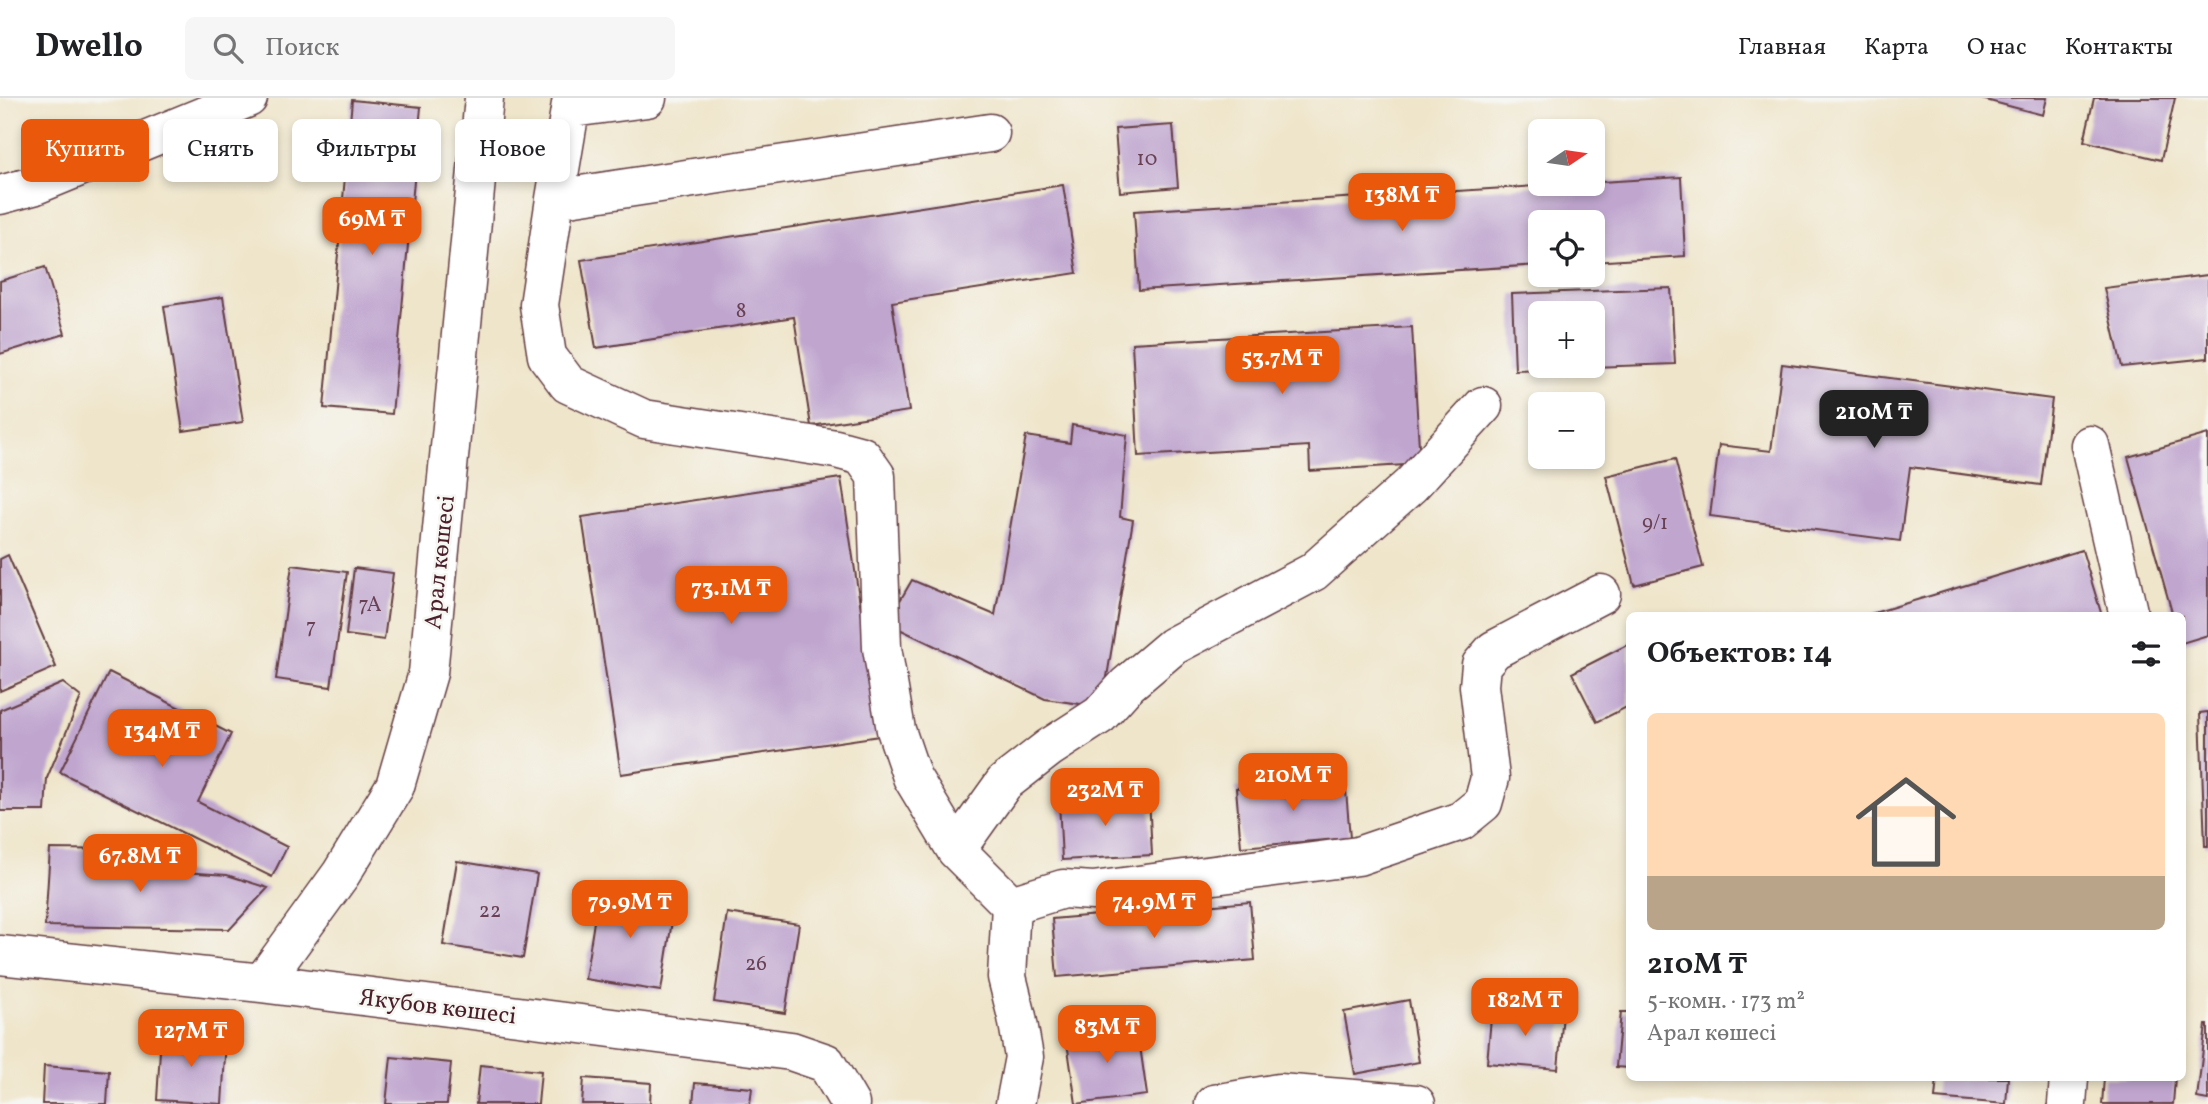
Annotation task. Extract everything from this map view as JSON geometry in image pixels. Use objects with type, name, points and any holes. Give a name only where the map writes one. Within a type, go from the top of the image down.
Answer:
[{"type":"street","points":[[0,195],[33,186],[248,98]]},
{"type":"street","name":"Арал көшесі","points":[[262,983],[341,874],[395,786],[428,673],[484,98]]},
{"type":"street","points":[[648,98],[572,103],[539,305],[547,356],[568,384],[644,419],[836,449],[862,456],[876,476],[881,648],[895,730],[912,777],[956,850],[1010,905],[1007,977],[1024,1057],[1015,1104]]},
{"type":"street","points":[[555,199],[990,133]]},
{"type":"street","points":[[956,850],[1004,782],[1049,748],[1100,715],[1127,685],[1173,646],[1313,572],[1411,485],[1483,406]]},
{"type":"street","points":[[2090,445],[2128,612]]},
{"type":"street","points":[[1010,905],[1063,889],[1093,891],[1358,856],[1461,821],[1483,803],[1490,778],[1479,686],[1481,665],[1494,650],[1601,594]]},
{"type":"street","name":"Якубов көшесі","points":[[0,956],[262,983],[790,1051],[826,1063],[850,1104]]},
{"type":"street","points":[[2067,1104],[2069,1081]]},
{"type":"street","points":[[1214,1104],[1279,1093],[1416,1104]]},
{"type":"building","points":[[1978,98],[2047,98],[2043,115]]},
{"type":"building","points":[[2094,98],[2175,98],[2161,160],[2084,141]]},
{"type":"building","points":[[352,100],[421,107],[420,119],[350,119]]},
{"type":"building","points":[[1173,125],[1178,187],[1120,192],[1115,129]]},
{"type":"building","points":[[1681,177],[1685,256],[1605,261],[1605,210],[1528,210],[1528,266],[1139,290],[1134,211],[1528,187],[1528,196],[1605,196],[1605,182]]},
{"type":"building","points":[[345,182],[414,182],[392,414],[324,408]]},
{"type":"building","points":[[1063,185],[1077,273],[892,302],[909,411],[811,426],[794,317],[596,348],[581,260]]},
{"type":"building","points":[[45,267],[65,334],[0,354],[0,281]]},
{"type":"building","points":[[2208,275],[2208,358],[2122,367],[2104,288]]},
{"type":"building","points":[[1671,288],[1675,364],[1605,367],[1605,301],[1528,301],[1528,370],[1515,370],[1512,294]]},
{"type":"building","points":[[223,297],[243,422],[183,431],[164,306]]},
{"type":"building","points":[[1412,327],[1420,464],[1310,471],[1309,446],[1138,456],[1132,343]]},
{"type":"building","points":[[1782,364],[2052,399],[2041,485],[1910,467],[1900,541],[1710,516],[1719,445],[1771,451]]},
{"type":"building","points":[[1072,425],[1127,435],[1120,517],[1133,520],[1102,707],[1045,699],[887,623],[912,580],[995,615],[1026,436],[1070,443]]},
{"type":"building","points":[[2208,434],[2208,635],[2186,642],[2186,612],[2172,612],[2128,457]]},
{"type":"building","points":[[1675,459],[1703,567],[1634,585],[1606,476]]},
{"type":"building","points":[[841,478],[880,736],[621,774],[582,517]]},
{"type":"building","points":[[2082,550],[2101,612],[1877,612]]},
{"type":"building","points":[[8,555],[56,667],[0,691],[0,559]]},
{"type":"building","points":[[292,565],[347,572],[331,687],[276,679]]},
{"type":"building","points":[[354,568],[393,573],[384,640],[346,635]]},
{"type":"building","points":[[1626,646],[1626,708],[1597,722],[1572,673]]},
{"type":"building","points":[[109,672],[231,734],[198,802],[287,847],[272,877],[60,772]]},
{"type":"building","points":[[63,683],[81,697],[47,778],[45,811],[0,811],[0,710]]},
{"type":"building","points":[[2208,712],[2208,846],[2205,846],[2200,713]]},
{"type":"building","points":[[1345,779],[1350,838],[1241,847],[1236,788]]},
{"type":"building","points":[[1149,797],[1152,855],[1062,860],[1059,801]]},
{"type":"building","points":[[50,849],[134,850],[140,869],[227,875],[268,888],[230,929],[45,926]]},
{"type":"building","points":[[457,861],[537,874],[523,958],[443,945]]},
{"type":"building","points":[[599,890],[675,902],[661,991],[585,979]]},
{"type":"building","points":[[1250,902],[1255,960],[1057,977],[1052,919]]},
{"type":"building","points":[[727,913],[799,924],[785,1013],[714,1002]]},
{"type":"building","points":[[1409,1000],[1419,1062],[1355,1074],[1344,1012]]},
{"type":"building","points":[[1492,1007],[1563,1014],[1558,1069],[1487,1063]]},
{"type":"building","points":[[1621,1012],[1626,1012],[1626,1068],[1616,1067]]},
{"type":"building","points":[[1137,1025],[1147,1095],[1076,1104],[1066,1035]]},
{"type":"building","points":[[2208,1025],[2208,1100],[2197,1098]]},
{"type":"building","points":[[161,1034],[226,1039],[222,1104],[157,1100]]},
{"type":"building","points":[[391,1057],[451,1063],[447,1104],[386,1104]]},
{"type":"building","points":[[480,1065],[541,1071],[538,1104],[476,1104]]},
{"type":"building","points":[[44,1066],[109,1071],[107,1104],[42,1104]]},
{"type":"building","points":[[584,1078],[651,1083],[650,1104],[582,1104]]},
{"type":"building","points":[[1937,1081],[2008,1081],[2006,1104],[1935,1098]]},
{"type":"building","points":[[2104,1081],[2175,1081],[2173,1104],[2102,1104]]},
{"type":"building","points":[[695,1083],[752,1088],[750,1104],[693,1104]]}]
